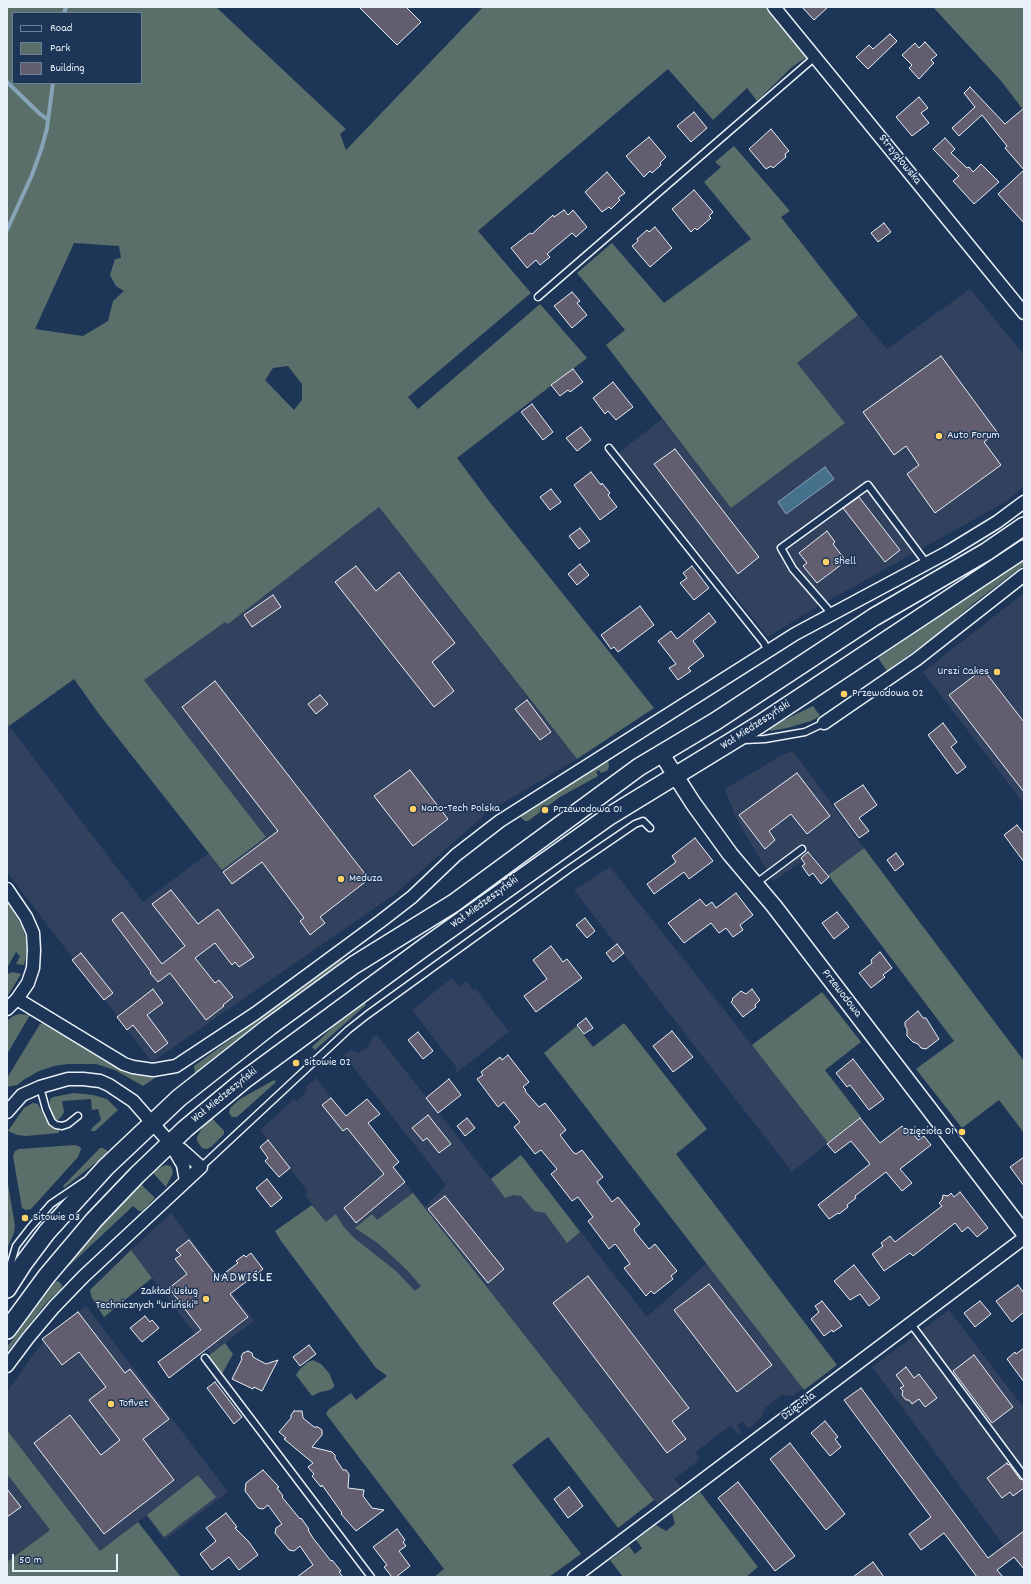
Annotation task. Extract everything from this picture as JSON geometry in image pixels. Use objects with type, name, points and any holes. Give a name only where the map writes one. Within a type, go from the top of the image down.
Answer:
[{"type":"main road","name":"Wał Miedzeszyński","points":[[7,1289],[23,1264],[47,1232],[106,1167],[179,1098],[237,1051],[315,993],[360,962],[454,903],[625,777],[874,618],[981,555],[1024,526]]},
{"type":"main road","name":"Wał Miedzeszyński","points":[[7,1330],[37,1289],[80,1236],[132,1179],[170,1143],[239,1083],[340,1008],[569,843],[675,775],[735,741],[1024,549]]},
{"type":"street","name":"Strzygłowska","points":[[774,7],[1024,313]]},
{"type":"street","points":[[17,999],[124,1064],[154,1070],[176,1066],[256,1013],[381,921],[412,897],[456,855],[500,821],[768,652],[832,614],[927,564],[997,522],[1024,502]]},
{"type":"street","points":[[824,723],[918,659],[1024,575]]},
{"type":"street","name":"Przewodowa","points":[[661,754],[716,835],[1024,1233]]},
{"type":"street","points":[[7,889],[26,917],[32,933],[34,950],[33,968],[28,982],[17,999],[7,1009]]},
{"type":"street","points":[[8,1109],[22,1094],[40,1086],[68,1079],[83,1078],[100,1081],[109,1085],[133,1101],[170,1143],[183,1165],[186,1181]]},
{"type":"street","points":[[7,1366],[28,1338],[77,1283],[119,1242],[201,1167],[182,1150],[170,1143]]},
{"type":"street","name":"Dzięcioła","points":[[574,1577],[1024,1238]]},
{"type":"lane","points":[[538,297],[814,57]]},
{"type":"lane","points":[[609,448],[764,643],[768,652]]},
{"type":"lane","points":[[832,614],[793,569],[781,548],[868,486],[927,564]]},
{"type":"lane","points":[[735,741],[765,739],[805,732],[824,723]]},
{"type":"lane","points":[[201,1167],[348,1030],[367,1015],[569,869],[635,824],[643,820],[650,828]]},
{"type":"lane","points":[[755,884],[802,850]]},
{"type":"lane","points":[[40,1086],[46,1109],[52,1122],[56,1125],[62,1126],[68,1124],[78,1116]]},
{"type":"lane","points":[[7,1278],[16,1246],[50,1204],[106,1167]]},
{"type":"lane","points":[[911,1324],[1024,1476]]},
{"type":"lane","points":[[205,1358],[372,1577]]},
{"type":"shaded area","points":[[970,289],[1024,355],[1024,486],[1007,501],[810,611],[768,637],[618,453],[662,419],[731,508],[845,423],[796,363],[858,315],[887,349]]},
{"type":"shaded area","points":[[825,467],[834,479],[786,514],[778,502]]},
{"type":"shaded area","points":[[379,507],[577,759],[488,812],[395,894],[152,1062],[7,872],[7,723],[143,902],[209,853],[222,870],[266,837],[144,680],[225,621],[228,624]]},
{"type":"shaded area","points":[[1024,593],[1024,804],[923,672]]},
{"type":"shaded area","points":[[793,751],[864,848],[828,875],[812,855],[773,881],[736,818],[725,789],[782,755]]},
{"type":"shaded area","points":[[610,867],[828,1143],[792,1172],[574,890]]},
{"type":"shaded area","points":[[452,978],[459,987],[466,981],[473,990],[475,988],[509,1032],[456,1073],[456,1067],[412,1010]]},
{"type":"shaded area","points":[[377,1035],[491,1179],[521,1155],[647,1317],[707,1263],[803,1388],[793,1396],[782,1395],[765,1408],[761,1418],[748,1429],[742,1421],[737,1426],[742,1433],[738,1435],[731,1425],[696,1452],[700,1459],[674,1479],[681,1487],[658,1505],[461,1254],[393,1309],[305,1195],[308,1192],[260,1130],[294,1099],[297,1101],[307,1091],[306,1087],[316,1078],[379,1157],[382,1155],[425,1207],[446,1185],[344,1055],[351,1050],[358,1053],[370,1045],[372,1038]]},
{"type":"shaded area","points":[[171,1213],[254,1321],[210,1354],[131,1250]]},
{"type":"shaded area","points":[[86,1306],[228,1492],[165,1540],[146,1516],[100,1551],[7,1430],[7,1392],[44,1341],[43,1339]]},
{"type":"shaded area","points":[[949,1310],[1024,1408],[1024,1569],[1013,1558],[872,1367]]},
{"type":"shaded area","points":[[7,1474],[50,1530],[7,1562]]},
{"type":"green space","points":[[7,7],[216,7],[346,129],[340,134],[346,150],[483,7],[767,7],[807,57],[792,67],[757,101],[747,88],[713,120],[668,69],[514,200],[478,231],[531,293],[408,397],[418,409],[540,304],[587,358],[457,458],[492,505],[654,708],[577,759],[379,507],[228,624],[225,622],[144,680],[266,837],[222,870],[99,714],[74,679],[9,726],[7,723]],"holes":[[[74,243],[119,246],[121,258],[115,259],[110,275],[116,286],[124,291],[113,301],[108,321],[83,336],[35,329]],[[288,366],[302,384],[302,400],[294,410],[265,380],[273,368]]]},
{"type":"green space","points":[[933,7],[1024,7],[1024,111],[1002,82]]},
{"type":"green space","points":[[734,146],[790,211],[781,217],[858,315],[797,363],[845,423],[731,508],[606,345],[625,330],[577,273],[612,243],[664,303],[751,239],[704,182],[721,167],[715,162]]},
{"type":"green space","points":[[1024,560],[1024,565],[974,603],[944,629],[887,671],[878,658]]},
{"type":"green space","points":[[813,706],[820,716],[811,721],[770,731],[770,729],[782,721]]},
{"type":"green space","points":[[608,760],[608,770],[601,773],[599,770],[596,772],[598,776],[560,797],[528,821],[525,821],[519,816]]},
{"type":"green space","points":[[864,848],[1024,1061],[1024,1133],[999,1100],[962,1128],[916,1069],[954,1041],[828,875]]},
{"type":"green space","points":[[7,902],[22,926],[26,939],[27,952],[24,965],[16,964],[20,956],[16,952],[7,968]]},
{"type":"green space","points":[[341,959],[343,961],[195,1073],[194,1066]]},
{"type":"green space","points":[[13,972],[21,974],[7,997],[7,974]]},
{"type":"green space","points":[[822,992],[861,1042],[825,1070],[861,1117],[828,1143],[752,1045]]},
{"type":"green space","points":[[364,1002],[366,1005],[315,1050],[312,1047],[336,1024]]},
{"type":"green space","points":[[19,1014],[30,1015],[7,1054],[7,1021],[13,1016]]},
{"type":"green space","points":[[44,1023],[118,1068],[137,1075],[155,1078],[143,1086],[115,1070],[96,1064],[68,1064],[54,1066],[39,1071],[17,1085],[7,1087],[7,1078],[40,1024]]},
{"type":"green space","points":[[624,1023],[707,1129],[676,1154],[837,1365],[804,1390],[544,1053],[577,1026],[593,1047]]},
{"type":"green space","points":[[274,1080],[276,1082],[237,1117],[232,1117],[229,1113],[230,1108],[240,1099]]},
{"type":"green space","points":[[74,1093],[93,1095],[107,1099],[118,1110],[95,1131],[91,1131],[92,1128],[101,1120],[98,1109],[92,1110],[91,1099],[62,1101],[64,1112],[57,1121],[51,1116],[49,1111],[50,1099],[53,1097]]},
{"type":"green space","points":[[33,1103],[38,1104],[47,1122],[56,1129],[59,1129],[59,1133],[26,1136],[17,1135],[8,1131],[24,1108]]},
{"type":"green space","points":[[212,1118],[224,1131],[224,1134],[211,1147],[207,1149],[202,1148],[197,1141],[197,1137],[203,1126]]},
{"type":"green space","points":[[75,1145],[81,1149],[78,1157],[31,1209],[26,1210],[22,1208],[13,1156],[15,1151],[19,1149]]},
{"type":"green space","points":[[100,1148],[103,1148],[109,1152],[64,1188],[63,1186]]},
{"type":"green space","points":[[521,1155],[580,1232],[567,1243],[545,1213],[534,1211],[521,1196],[513,1195],[505,1198],[491,1179]]},
{"type":"green space","points":[[166,1165],[171,1166],[173,1173],[166,1187],[153,1173],[157,1169]]},
{"type":"green space","points":[[7,1178],[15,1226],[14,1233],[7,1249]]},
{"type":"green space","points":[[141,1184],[155,1198],[142,1211],[139,1211],[133,1206],[69,1266],[68,1265],[101,1225]]},
{"type":"green space","points":[[413,1193],[654,1500],[618,1528],[548,1437],[512,1465],[581,1554],[549,1577],[434,1577],[444,1569],[326,1414],[328,1410],[351,1393],[356,1400],[387,1376],[376,1368],[275,1231],[312,1205],[326,1222],[336,1214],[343,1226],[354,1238],[396,1271],[415,1291],[421,1286],[407,1270],[379,1244],[355,1228],[372,1214],[377,1220]]},
{"type":"green space","points":[[131,1250],[152,1278],[104,1317],[92,1298],[90,1290]]},
{"type":"green space","points":[[58,1281],[62,1285],[61,1289],[47,1302],[7,1352],[7,1347],[55,1282]]},
{"type":"green space","points":[[225,1343],[233,1354],[222,1374],[208,1356]]},
{"type":"green space","points":[[313,1360],[321,1364],[329,1373],[334,1387],[330,1390],[320,1392],[312,1396],[296,1375],[300,1369],[308,1362]]},
{"type":"green space","points":[[7,1430],[100,1551],[138,1522],[181,1577],[7,1577],[7,1562],[50,1530],[7,1474]]},
{"type":"green space","points":[[198,1475],[216,1497],[164,1537],[147,1515]]},
{"type":"green space","points":[[700,1492],[758,1567],[746,1577],[623,1577],[610,1560],[629,1546],[635,1554],[642,1548],[636,1540],[656,1525],[666,1531],[675,1524],[672,1513]]},
{"type":"building","points":[[359,7],[406,7],[421,22],[397,45]]},
{"type":"building","points":[[802,7],[828,7],[814,20]]},
{"type":"building","points":[[890,34],[897,41],[868,69],[856,57],[869,45],[873,49]]},
{"type":"building","points":[[925,42],[937,55],[931,60],[934,63],[919,79],[909,68],[912,65],[902,55],[915,43],[919,48]]},
{"type":"building","points":[[970,87],[1005,124],[1024,108],[1024,170],[1005,148],[1007,146],[982,115],[959,136],[952,128],[975,107],[964,93]]},
{"type":"building","points":[[919,97],[928,108],[921,113],[929,123],[912,136],[896,117]]},
{"type":"building","points":[[694,112],[707,128],[691,142],[677,126]]},
{"type":"building","points":[[771,129],[789,151],[785,154],[786,157],[773,168],[771,166],[766,169],[749,149]]},
{"type":"building","points":[[649,137],[666,157],[660,163],[661,165],[652,173],[650,171],[644,177],[626,156]]},
{"type":"building","points":[[945,138],[955,149],[951,153],[967,168],[969,167],[973,172],[981,164],[999,182],[974,204],[953,181],[959,176],[933,149]]},
{"type":"building","points":[[1024,170],[1024,223],[998,194]]},
{"type":"building","points":[[607,172],[625,193],[618,198],[620,200],[611,209],[609,207],[602,212],[585,192]]},
{"type":"building","points":[[694,190],[713,212],[709,216],[711,218],[697,230],[695,228],[691,232],[672,209]]},
{"type":"building","points":[[564,210],[568,215],[573,210],[587,227],[576,237],[572,233],[547,254],[550,257],[540,265],[536,260],[527,268],[511,248],[530,233],[532,234],[553,215],[554,217]]},
{"type":"building","points":[[884,223],[891,232],[878,242],[871,233]]},
{"type":"building","points":[[655,227],[672,248],[650,267],[632,246],[647,230],[649,232]]},
{"type":"building","points":[[572,292],[580,301],[577,303],[587,315],[572,328],[554,306]]},
{"type":"building","points":[[941,356],[997,432],[984,442],[1001,465],[935,513],[907,474],[919,465],[906,446],[894,455],[863,412]]},
{"type":"building","points":[[573,369],[583,382],[570,392],[568,390],[560,396],[551,385]]},
{"type":"building","points":[[613,382],[633,407],[616,420],[608,411],[605,414],[593,398]]},
{"type":"building","points":[[532,404],[553,432],[543,440],[521,412]]},
{"type":"building","points":[[581,427],[591,440],[577,451],[566,438]]},
{"type":"building","points":[[675,449],[759,557],[738,574],[654,464]]},
{"type":"building","points":[[591,472],[601,485],[602,483],[610,493],[608,495],[617,507],[600,520],[574,485]]},
{"type":"building","points":[[551,489],[561,502],[550,510],[540,497]]},
{"type":"building","points":[[859,497],[900,550],[885,562],[843,508]]},
{"type":"building","points":[[580,528],[590,541],[579,549],[569,536]]},
{"type":"building","points":[[827,531],[835,542],[833,544],[846,561],[817,583],[803,566],[807,563],[799,553]]},
{"type":"building","points":[[580,564],[589,575],[577,585],[568,574]]},
{"type":"building","points":[[356,566],[376,591],[399,572],[455,643],[432,662],[454,691],[434,707],[335,582]]},
{"type":"building","points":[[692,566],[709,588],[694,600],[680,583],[687,578],[683,573]]},
{"type":"building","points":[[273,595],[281,607],[252,627],[244,615]]},
{"type":"building","points":[[640,606],[654,625],[618,652],[614,647],[611,649],[601,635]]},
{"type":"building","points":[[709,613],[716,622],[693,641],[704,656],[688,668],[691,671],[678,680],[669,668],[676,664],[658,641],[671,631],[677,639]]},
{"type":"building","points":[[983,669],[1024,722],[1024,792],[949,695]]},
{"type":"building","points":[[215,681],[369,879],[320,917],[325,923],[310,935],[300,921],[304,918],[262,862],[232,884],[223,872],[278,831],[182,707]]},
{"type":"building","points":[[320,695],[328,704],[316,714],[308,704]]},
{"type":"building","points":[[527,700],[551,732],[540,740],[515,709]]},
{"type":"building","points":[[943,723],[957,742],[951,747],[966,767],[957,774],[928,735]]},
{"type":"building","points":[[410,770],[448,819],[413,846],[374,796]]},
{"type":"building","points":[[797,773],[830,816],[807,834],[791,814],[769,831],[775,840],[765,849],[739,815]]},
{"type":"building","points":[[863,785],[877,805],[859,818],[869,831],[859,838],[834,804]]},
{"type":"building","points":[[1017,825],[1024,834],[1024,862],[1004,835]]},
{"type":"building","points":[[695,838],[713,861],[689,879],[684,872],[654,894],[647,884],[676,862],[672,856]]},
{"type":"building","points":[[808,852],[829,877],[821,884],[813,873],[809,876],[802,866],[805,864],[801,858]]},
{"type":"building","points":[[896,853],[904,864],[895,871],[887,860]]},
{"type":"building","points":[[171,890],[198,924],[218,909],[254,957],[239,967],[235,962],[232,965],[215,943],[195,958],[215,983],[219,980],[233,997],[206,1020],[170,973],[158,982],[112,920],[122,912],[162,964],[185,946],[152,904]]},
{"type":"building","points":[[736,893],[753,915],[740,925],[743,930],[733,937],[726,928],[719,933],[711,923],[684,943],[668,923],[700,899],[706,906],[712,902],[716,908]]},
{"type":"building","points":[[837,912],[849,927],[834,939],[822,923]]},
{"type":"building","points":[[585,918],[595,931],[587,938],[576,925]]},
{"type":"building","points":[[617,944],[624,953],[613,962],[606,953]]},
{"type":"building","points":[[551,946],[563,962],[567,959],[582,978],[536,1012],[524,996],[547,979],[533,960]]},
{"type":"building","points":[[880,952],[892,968],[883,975],[885,977],[871,988],[859,973],[872,963],[871,960]]},
{"type":"building","points":[[81,953],[113,993],[104,1000],[72,960]]},
{"type":"building","points":[[153,989],[163,1003],[147,1015],[168,1043],[155,1053],[133,1025],[127,1030],[117,1017]]},
{"type":"building","points":[[752,989],[760,1000],[755,1005],[756,1007],[743,1017],[731,1002],[733,1000],[732,999],[741,991],[746,994]]},
{"type":"building","points":[[918,1011],[923,1018],[926,1018],[939,1039],[926,1049],[921,1048],[907,1036],[905,1022]]},
{"type":"building","points":[[586,1018],[593,1028],[584,1034],[577,1025]]},
{"type":"building","points":[[672,1031],[693,1057],[673,1072],[653,1046]]},
{"type":"building","points":[[418,1032],[433,1051],[423,1059],[408,1040]]},
{"type":"building","points":[[508,1055],[529,1082],[523,1087],[526,1090],[525,1091],[539,1107],[545,1103],[566,1130],[560,1135],[573,1152],[576,1154],[582,1150],[603,1177],[597,1182],[612,1202],[618,1197],[640,1224],[634,1229],[635,1232],[649,1249],[655,1244],[677,1271],[671,1276],[673,1279],[654,1294],[651,1291],[646,1296],[624,1268],[630,1264],[617,1246],[615,1244],[609,1249],[588,1221],[593,1217],[578,1197],[572,1201],[551,1174],[557,1169],[541,1150],[535,1154],[514,1127],[520,1122],[504,1102],[498,1107],[477,1079],[483,1075],[481,1072],[500,1057],[502,1060]]},
{"type":"building","points":[[853,1059],[884,1099],[869,1110],[850,1085],[847,1087],[836,1073]]},
{"type":"building","points":[[449,1079],[461,1095],[438,1113],[426,1098]]},
{"type":"building","points":[[331,1098],[346,1116],[367,1099],[380,1114],[368,1123],[399,1162],[393,1167],[405,1182],[356,1223],[344,1208],[384,1174],[347,1128],[343,1131],[322,1105]]},
{"type":"building","points":[[428,1115],[451,1144],[439,1153],[427,1138],[423,1141],[412,1128]]},
{"type":"building","points":[[467,1118],[475,1128],[465,1136],[457,1126]]},
{"type":"building","points":[[860,1118],[880,1143],[902,1126],[908,1135],[912,1132],[918,1140],[924,1136],[931,1145],[900,1169],[912,1183],[902,1191],[886,1172],[855,1196],[856,1198],[847,1205],[848,1207],[829,1219],[818,1205],[870,1164],[851,1141],[835,1153],[827,1144]]},
{"type":"building","points":[[268,1140],[290,1168],[279,1177],[265,1161],[268,1158],[260,1147]]},
{"type":"building","points":[[1024,1157],[1024,1186],[1010,1167]]},
{"type":"building","points":[[267,1179],[282,1198],[271,1207],[256,1188]]},
{"type":"building","points":[[960,1192],[988,1228],[977,1237],[968,1227],[962,1232],[955,1223],[913,1256],[910,1253],[884,1271],[872,1254],[883,1246],[881,1243],[890,1236],[895,1242],[942,1206],[939,1203],[942,1200],[943,1195],[948,1196],[951,1193],[954,1197]]},
{"type":"building","points":[[445,1196],[504,1269],[488,1283],[428,1209]]},
{"type":"building","points":[[189,1240],[218,1278],[238,1263],[236,1261],[244,1255],[246,1257],[251,1253],[263,1269],[230,1294],[248,1317],[169,1378],[158,1362],[201,1330],[169,1288],[187,1274],[175,1259],[181,1255],[176,1250]]},
{"type":"building","points":[[854,1265],[880,1298],[869,1306],[860,1294],[850,1300],[834,1281]]},
{"type":"building","points":[[588,1276],[689,1408],[672,1421],[686,1439],[667,1453],[553,1303]]},
{"type":"building","points":[[709,1284],[772,1365],[737,1392],[674,1310]]},
{"type":"building","points":[[1018,1285],[1024,1293],[1024,1312],[1012,1322],[996,1301]]},
{"type":"building","points":[[822,1301],[842,1326],[833,1332],[832,1330],[824,1336],[811,1319],[819,1312],[815,1306]]},
{"type":"building","points":[[980,1301],[991,1314],[975,1327],[964,1313]]},
{"type":"building","points":[[78,1312],[125,1373],[130,1369],[169,1419],[143,1439],[174,1480],[104,1534],[34,1443],[70,1415],[101,1455],[120,1440],[89,1400],[106,1387],[79,1352],[62,1365],[42,1339]]},
{"type":"building","points":[[145,1316],[150,1322],[152,1320],[159,1328],[142,1342],[130,1328]]},
{"type":"building","points":[[309,1345],[316,1354],[300,1366],[293,1357]]},
{"type":"building","points":[[1024,1348],[1024,1382],[1007,1359],[1015,1352],[1016,1354]]},
{"type":"building","points":[[248,1351],[252,1353],[253,1357],[266,1364],[278,1360],[262,1391],[254,1387],[253,1389],[232,1379],[242,1359],[241,1357],[243,1353]]},
{"type":"building","points":[[974,1355],[1013,1407],[992,1423],[953,1371]]},
{"type":"building","points":[[906,1367],[914,1378],[919,1374],[937,1398],[925,1407],[919,1399],[912,1404],[902,1395],[903,1391],[900,1388],[904,1386],[896,1375]]},
{"type":"building","points":[[215,1382],[242,1417],[234,1424],[207,1388]]},
{"type":"building","points":[[861,1388],[988,1558],[1024,1531],[1024,1569],[1014,1557],[997,1570],[1003,1577],[977,1577],[944,1533],[921,1550],[909,1534],[931,1517],[844,1400]]},
{"type":"building","points":[[294,1411],[302,1411],[303,1418],[314,1427],[318,1427],[322,1430],[322,1435],[312,1447],[332,1452],[335,1455],[335,1458],[343,1470],[346,1470],[349,1474],[348,1488],[364,1490],[363,1496],[372,1508],[384,1510],[356,1531],[341,1514],[342,1513],[322,1485],[321,1487],[312,1476],[314,1474],[308,1467],[313,1463],[284,1439],[286,1438],[279,1432],[291,1418]]},
{"type":"building","points":[[825,1421],[838,1437],[835,1439],[841,1447],[830,1456],[811,1433]]},
{"type":"building","points":[[790,1443],[845,1514],[826,1530],[770,1459]]},
{"type":"building","points":[[1007,1463],[1020,1479],[1024,1480],[1024,1488],[1013,1496],[1010,1492],[1002,1498],[987,1478]]},
{"type":"building","points":[[263,1470],[279,1487],[277,1488],[283,1496],[282,1497],[300,1519],[301,1518],[309,1529],[308,1530],[313,1538],[341,1571],[339,1572],[343,1577],[297,1577],[313,1565],[300,1546],[294,1551],[289,1550],[275,1533],[276,1528],[282,1524],[268,1505],[263,1509],[258,1508],[245,1491],[246,1483]]},
{"type":"building","points":[[738,1482],[795,1556],[775,1571],[718,1498]]},
{"type":"building","points":[[569,1487],[583,1506],[568,1518],[554,1499]]},
{"type":"building","points":[[7,1489],[21,1507],[7,1517]]},
{"type":"building","points":[[226,1513],[237,1527],[235,1528],[249,1542],[258,1555],[239,1570],[229,1557],[212,1570],[200,1554],[216,1541],[206,1528]]},
{"type":"building","points":[[397,1529],[405,1540],[403,1542],[406,1546],[399,1551],[410,1566],[396,1577],[392,1577],[384,1567],[387,1565],[373,1547]]},
{"type":"building","points":[[873,1562],[884,1577],[853,1577]]},
{"type":"waterway","points":[[64,12],[66,7]]},
{"type":"waterway","points":[[7,82],[48,120]]},
{"type":"waterway","points":[[7,230],[32,175],[42,147],[47,128],[53,84]]},
{"type":"place","name":"Auto Forum","points":[[939,436]]},
{"type":"place","name":"Shell","points":[[826,562]]},
{"type":"place","name":"Urszi Cakes","points":[[997,672]]},
{"type":"place","name":"Przewodowa 02","points":[[844,694]]},
{"type":"place","name":"Nano-Tech Polska","points":[[413,809]]},
{"type":"place","name":"Przewodowa 01","points":[[545,810]]},
{"type":"place","name":"Meduza","points":[[341,879]]},
{"type":"place","name":"Sitowie 02","points":[[296,1063]]},
{"type":"place","name":"Dzięcioła 01","points":[[962,1132]]},
{"type":"place","name":"Sitowie 03","points":[[25,1218]]},
{"type":"place","name":"Zakład Usług Technicznych \"Urliński\"","points":[[206,1299]]},
{"type":"place","name":"Tofivet","points":[[111,1404]]},
{"type":"district","name":"NADWIŚLE","points":[[243,1279]]}]
